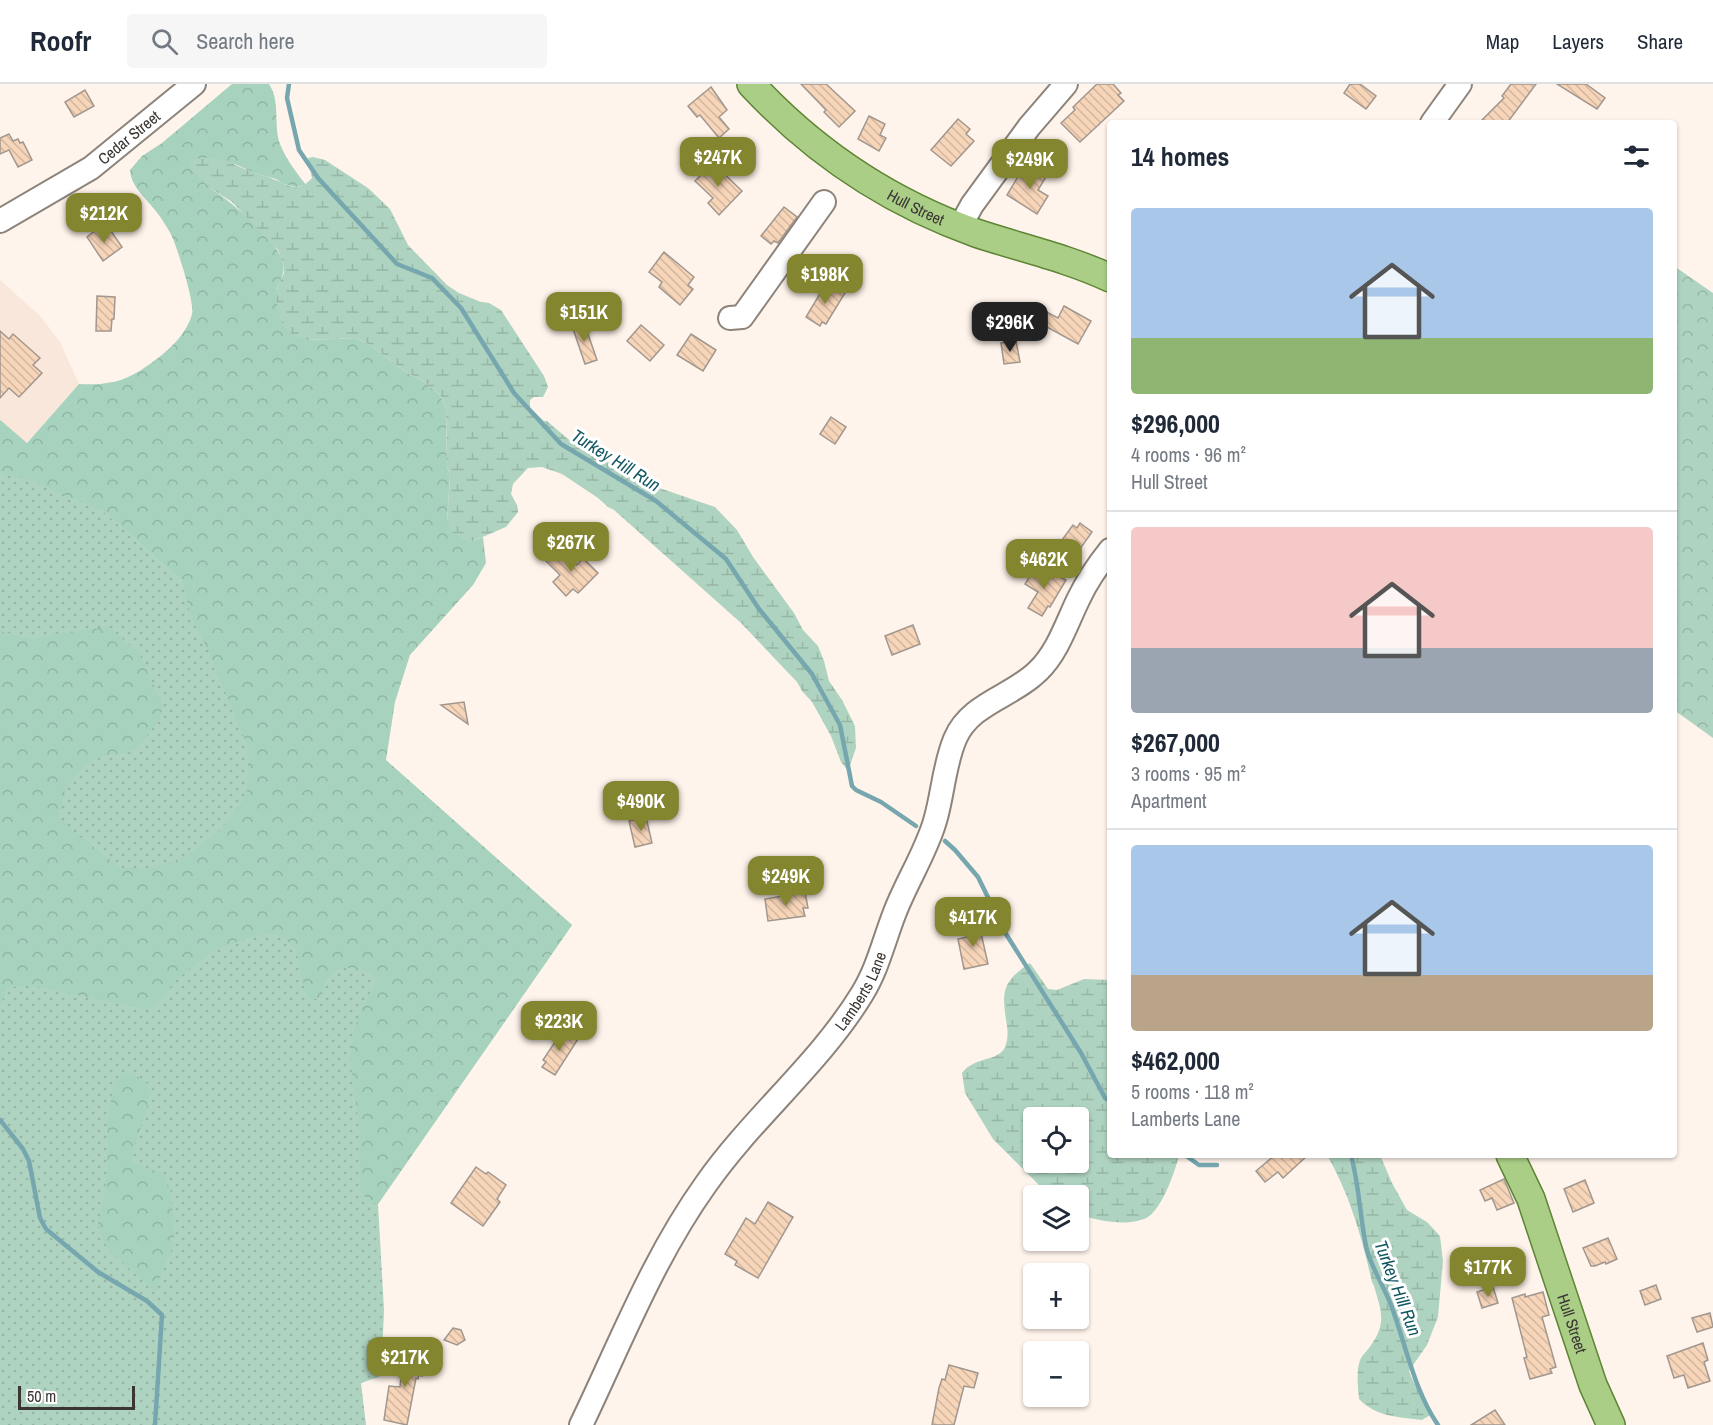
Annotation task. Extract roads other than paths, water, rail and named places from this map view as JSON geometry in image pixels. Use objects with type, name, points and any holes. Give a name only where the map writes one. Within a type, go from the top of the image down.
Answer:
[{"type":"main road","name":"Hull Street","points":[[755,86],[804,135],[855,174],[922,211],[960,227],[1074,263],[1107,277]]},
{"type":"main road","name":"Hull Street","points":[[1511,1158],[1534,1207],[1593,1385],[1611,1425]]},
{"type":"street","name":"Cedar Street","points":[[0,221],[91,168],[194,84]]},
{"type":"street","points":[[960,227],[972,205],[1029,127],[1066,84]]},
{"type":"street","points":[[1434,120],[1460,84]]},
{"type":"street","points":[[730,318],[742,316],[824,202]]},
{"type":"street","name":"Lamberts Lane","points":[[581,1425],[657,1265],[691,1207],[719,1166],[832,1035],[862,994],[878,962],[897,907],[934,825],[949,755],[962,726],[971,715],[1038,672],[1054,650],[1080,596],[1107,555]]},
{"type":"waterway","name":"Turkey Hill Run","points":[[289,84],[287,98],[299,150],[318,178],[397,264],[432,278],[461,308],[514,393],[561,444],[656,501],[726,559],[759,609],[812,674],[840,725],[852,786],[881,802],[916,826]]},
{"type":"waterway","name":"Turkey Hill Run","points":[[945,841],[978,877],[1006,934],[1081,1053],[1107,1099]]},
{"type":"waterway","points":[[0,1120],[23,1149],[29,1161],[40,1218],[46,1229],[98,1272],[147,1301],[162,1315],[155,1425]]},
{"type":"waterway","name":"Turkey Hill Run","points":[[1189,1158],[1199,1165],[1217,1165]]},
{"type":"waterway","name":"Turkey Hill Run","points":[[1352,1158],[1368,1253],[1391,1305],[1423,1397],[1438,1425]]}]
